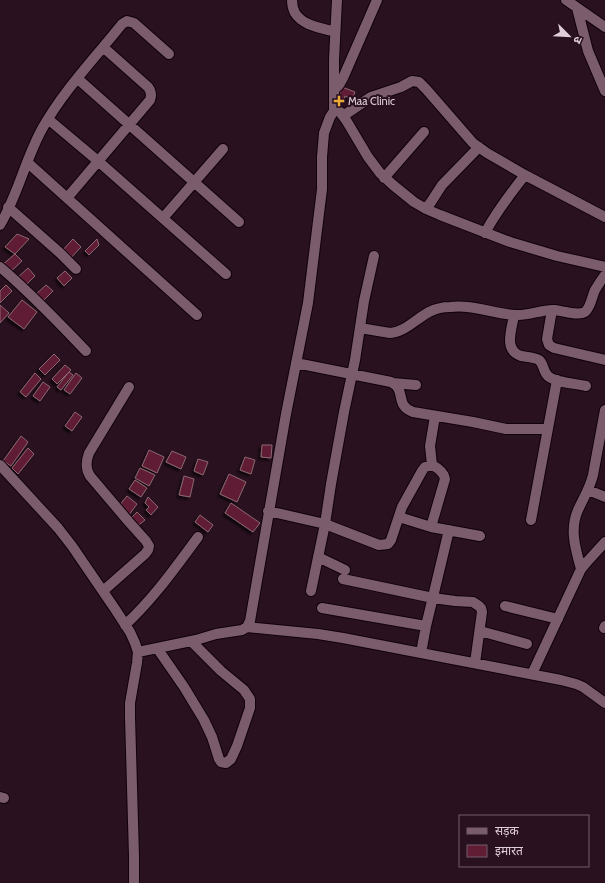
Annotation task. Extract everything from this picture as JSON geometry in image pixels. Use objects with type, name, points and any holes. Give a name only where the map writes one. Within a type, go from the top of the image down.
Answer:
[{"type":"street","points":[[292,0],[295,13],[302,21],[335,32]]},
{"type":"street","points":[[337,0],[334,90],[338,114],[384,178],[414,202],[426,209],[485,233],[537,250],[605,267]]},
{"type":"street","points":[[334,90],[341,82],[377,0]]},
{"type":"street","points":[[566,0],[605,27]]},
{"type":"street","points":[[577,8],[588,51],[605,91]]},
{"type":"street","points":[[0,225],[34,144],[48,119],[122,24],[127,21],[134,23],[169,54]]},
{"type":"street","points":[[67,198],[151,97],[151,92],[148,87],[103,47]]},
{"type":"street","points":[[78,79],[240,222]]},
{"type":"street","points":[[138,652],[216,634],[242,630],[247,627],[250,621],[268,511],[308,303],[322,189],[323,140],[330,117],[371,97],[401,87],[408,82],[416,81],[421,84],[469,139],[479,147],[525,176],[605,217]]},
{"type":"street","points":[[48,119],[226,274]]},
{"type":"street","points":[[384,178],[424,132]]},
{"type":"street","points":[[426,209],[442,185],[479,147]]},
{"type":"street","points":[[163,218],[223,150]]},
{"type":"street","points":[[26,162],[197,315]]},
{"type":"street","points":[[485,233],[509,194],[525,176]]},
{"type":"street","points":[[8,207],[76,269]]},
{"type":"street","points":[[311,591],[325,524],[343,419],[353,374],[364,301],[374,256]]},
{"type":"street","points":[[0,267],[33,297],[86,350]]},
{"type":"street","points":[[360,328],[390,334],[398,332],[431,311],[453,306],[468,307],[514,315],[530,315],[552,310],[578,314],[583,313],[590,304],[595,289],[605,275]]},
{"type":"street","points":[[552,310],[547,339],[549,345],[554,348],[605,360]]},
{"type":"street","points":[[514,315],[510,342],[511,349],[516,354],[539,361],[542,364],[547,376],[557,380],[586,386]]},
{"type":"street","points":[[296,363],[393,383],[416,385]]},
{"type":"street","points":[[530,520],[557,380]]},
{"type":"street","points":[[393,383],[398,388],[402,403],[408,410],[506,429],[547,429]]},
{"type":"street","points":[[103,591],[148,550],[146,541],[90,476],[86,468],[86,462],[89,454],[129,387]]},
{"type":"street","points":[[581,569],[574,542],[573,529],[577,511],[591,483],[605,410]]},
{"type":"street","points":[[432,465],[430,446],[435,416]]},
{"type":"street","points":[[0,465],[58,528],[72,546],[125,625],[135,643],[138,652],[130,710],[134,883]]},
{"type":"street","points":[[268,511],[325,524],[379,544],[388,544],[402,508],[422,471],[432,465]]},
{"type":"street","points":[[431,527],[445,479],[445,476],[440,470],[432,465]]},
{"type":"street","points":[[588,490],[605,497]]},
{"type":"street","points":[[399,517],[431,527],[480,536]]},
{"type":"street","points":[[421,653],[449,530]]},
{"type":"street","points":[[125,625],[157,592],[198,537]]},
{"type":"street","points":[[532,674],[581,569],[605,542]]},
{"type":"street","points":[[318,557],[344,574],[433,598],[476,603],[481,608],[482,612],[475,664]]},
{"type":"street","points":[[505,606],[558,620]]},
{"type":"street","points":[[322,608],[426,626]]},
{"type":"street","points":[[247,627],[324,635],[561,680],[576,684],[605,703]]},
{"type":"street","points":[[480,631],[527,644]]},
{"type":"street","points":[[157,648],[184,687],[204,720],[212,737],[219,759],[221,762],[226,763],[231,759],[237,746],[250,708],[250,699],[244,690],[191,641]]},
{"type":"building","points":[[342,87],[355,92],[352,99],[345,96],[344,100],[338,98]]},
{"type":"building","points":[[17,234],[29,239],[15,254],[5,247]]},
{"type":"building","points":[[73,239],[81,247],[68,261],[60,253]]},
{"type":"building","points":[[97,239],[99,245],[89,255],[85,251]]},
{"type":"building","points":[[15,254],[22,261],[8,274],[1,266]]},
{"type":"building","points":[[28,268],[35,276],[23,288],[15,280]]},
{"type":"building","points":[[65,271],[72,278],[64,286],[57,278]]},
{"type":"building","points":[[6,285],[12,291],[0,303],[0,291]]},
{"type":"building","points":[[46,285],[53,291],[40,304],[33,297]]},
{"type":"building","points":[[22,300],[37,312],[24,329],[8,317]]},
{"type":"building","points":[[0,305],[9,313],[0,323]]},
{"type":"building","points":[[54,354],[60,360],[45,375],[39,369]]},
{"type":"building","points":[[65,365],[71,370],[57,384],[52,379]]},
{"type":"building","points":[[69,372],[73,375],[61,390],[57,387]]},
{"type":"building","points":[[35,373],[41,379],[26,397],[20,392]]},
{"type":"building","points":[[76,373],[82,378],[70,394],[64,390]]},
{"type":"building","points":[[43,382],[50,387],[40,401],[33,396]]},
{"type":"building","points":[[75,412],[82,417],[72,431],[65,426]]},
{"type":"building","points":[[21,436],[28,442],[11,466],[3,461]]},
{"type":"building","points":[[262,445],[272,445],[271,458],[261,457]]},
{"type":"building","points":[[28,448],[34,454],[18,474],[12,468]]},
{"type":"building","points":[[149,450],[164,457],[157,473],[142,466]]},
{"type":"building","points":[[172,451],[186,457],[181,469],[166,462]]},
{"type":"building","points":[[245,457],[255,460],[251,474],[240,470]]},
{"type":"building","points":[[198,459],[208,462],[203,475],[194,471]]},
{"type":"building","points":[[140,468],[155,475],[149,486],[135,478]]},
{"type":"building","points":[[229,474],[246,482],[237,502],[220,494]]},
{"type":"building","points":[[184,476],[194,479],[190,497],[179,495]]},
{"type":"building","points":[[135,480],[147,488],[141,497],[129,489]]},
{"type":"building","points":[[127,496],[137,504],[126,519],[118,507]]},
{"type":"building","points":[[148,497],[158,507],[151,515],[146,510],[149,507],[145,503]]},
{"type":"building","points":[[231,503],[260,523],[253,532],[225,513]]},
{"type":"building","points":[[137,512],[145,520],[135,528],[128,521]]},
{"type":"building","points":[[200,515],[213,525],[208,532],[195,522]]},
{"type":"place","name":"Maa Clinic","points":[[339,101]]}]
